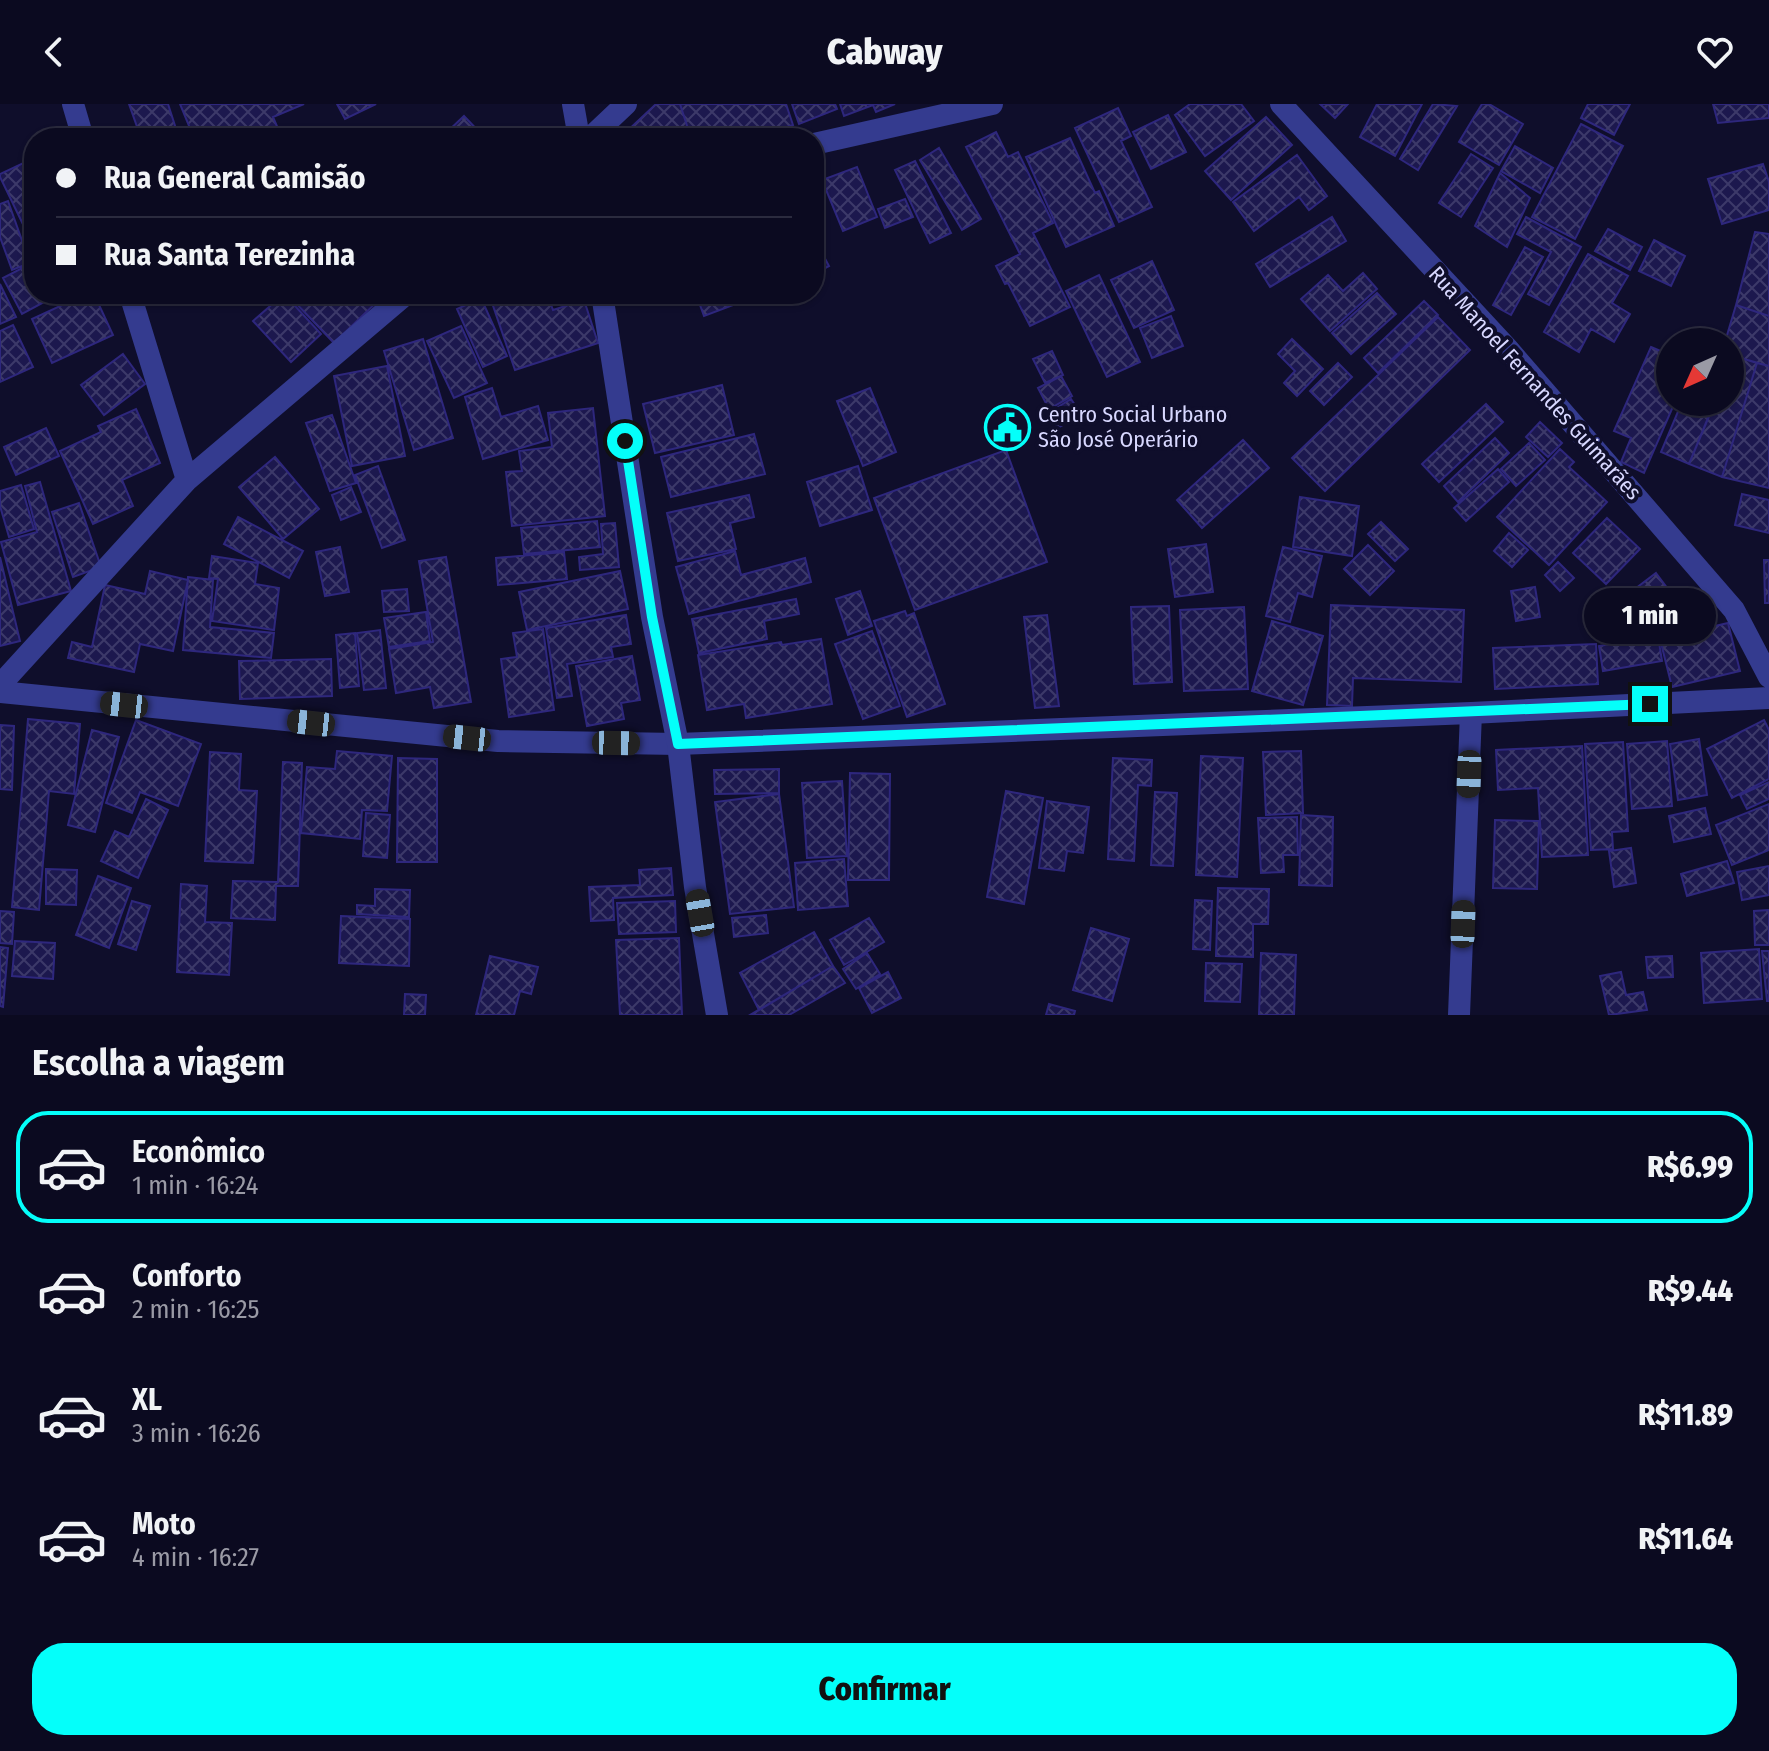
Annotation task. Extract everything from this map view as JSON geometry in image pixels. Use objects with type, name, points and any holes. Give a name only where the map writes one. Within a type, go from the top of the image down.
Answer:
[{"type":"street","points":[[73,104],[80,128]]},
{"type":"street","points":[[573,104],[577,128]]},
{"type":"street","points":[[601,128],[626,104]]},
{"type":"street","points":[[824,142],[992,104]]},
{"type":"street","name":"Rua Manoel Fernandes Guimarães","points":[[1281,104],[1508,349],[1734,610],[1769,677]]},
{"type":"street","points":[[133,304],[187,480]]},
{"type":"street","points":[[0,685],[187,480],[394,304]]},
{"type":"street","points":[[604,304],[652,617],[678,744],[695,887],[717,1015]]},
{"type":"street","points":[[0,692],[498,741],[678,744],[1471,713],[1769,698]]},
{"type":"street","points":[[1459,1015],[1471,713]]},
{"type":"building","points":[[129,104],[168,104],[176,128],[137,128]]},
{"type":"building","points":[[180,104],[304,104],[273,117],[278,128],[190,128]]},
{"type":"building","points":[[337,104],[376,104],[345,119]]},
{"type":"building","points":[[656,104],[680,104],[688,128],[630,128]]},
{"type":"building","points":[[680,104],[786,104],[793,125],[784,128],[688,128]]},
{"type":"building","points":[[792,104],[835,104],[837,109],[799,124]]},
{"type":"building","points":[[840,104],[895,104],[876,112],[873,105],[844,116]]},
{"type":"building","points":[[1190,104],[1241,104],[1254,121],[1205,156],[1175,115]]},
{"type":"building","points":[[1320,104],[1348,104],[1335,118]]},
{"type":"building","points":[[1377,104],[1422,104],[1395,156],[1360,137]]},
{"type":"building","points":[[1433,104],[1457,106],[1418,170],[1400,159]]},
{"type":"building","points":[[1482,104],[1489,104],[1523,124],[1499,165],[1459,142]]},
{"type":"building","points":[[1588,104],[1630,104],[1614,135],[1581,118]]},
{"type":"building","points":[[1713,104],[1769,104],[1769,118],[1718,123]]},
{"type":"building","points":[[1118,108],[1131,136],[1121,141],[1152,207],[1119,222],[1075,128]]},
{"type":"building","points":[[1168,115],[1186,152],[1151,169],[1133,132]]},
{"type":"building","points":[[464,116],[475,128],[451,128]]},
{"type":"building","points":[[1266,117],[1292,145],[1231,200],[1205,171]]},
{"type":"building","points":[[1581,124],[1623,146],[1575,239],[1532,217]]},
{"type":"building","points":[[996,132],[1008,157],[1018,152],[1053,223],[1033,233],[1070,307],[1030,326],[996,266],[1020,254],[966,147]]},
{"type":"building","points":[[1070,138],[1114,226],[1066,247],[1026,157]]},
{"type":"building","points":[[1515,146],[1553,168],[1540,193],[1501,171]]},
{"type":"building","points":[[939,148],[981,219],[962,230],[920,160]]},
{"type":"building","points":[[1471,154],[1493,168],[1461,217],[1439,203]]},
{"type":"building","points":[[1297,155],[1327,196],[1309,210],[1299,197],[1254,231],[1233,202]]},
{"type":"building","points":[[915,161],[951,233],[930,243],[895,170]]},
{"type":"building","points":[[24,163],[24,226],[0,177],[0,174]]},
{"type":"building","points":[[1763,164],[1769,182],[1769,210],[1722,224],[1708,179]]},
{"type":"building","points":[[857,167],[877,217],[843,231],[824,179]]},
{"type":"building","points":[[1500,173],[1530,198],[1507,247],[1475,226]]},
{"type":"building","points":[[905,199],[913,217],[885,228],[878,209]]},
{"type":"building","points":[[8,201],[24,246],[24,265],[12,270],[0,237],[0,204]]},
{"type":"building","points":[[1332,217],[1346,241],[1270,287],[1256,264]]},
{"type":"building","points":[[1526,217],[1581,247],[1549,305],[1528,294],[1551,252],[1517,234]]},
{"type":"building","points":[[1608,229],[1642,247],[1630,270],[1595,251]]},
{"type":"building","points":[[1755,232],[1769,234],[1769,316],[1736,305]]},
{"type":"building","points":[[1654,240],[1685,256],[1671,286],[1639,271]]},
{"type":"building","points":[[1525,247],[1543,257],[1511,315],[1493,305]]},
{"type":"building","points":[[1588,254],[1628,276],[1612,303],[1630,314],[1614,342],[1591,329],[1579,352],[1544,332]]},
{"type":"building","points":[[1152,261],[1174,310],[1134,328],[1111,280]]},
{"type":"building","points":[[24,267],[24,304],[40,304],[22,314],[3,278]]},
{"type":"building","points":[[1363,273],[1377,289],[1330,331],[1301,299],[1328,275],[1343,291]]},
{"type":"building","points":[[1099,275],[1140,362],[1107,377],[1066,291]]},
{"type":"building","points":[[0,284],[16,317],[0,324]]},
{"type":"building","points":[[1377,293],[1396,314],[1351,354],[1332,333]]},
{"type":"building","points":[[1424,301],[1438,315],[1378,373],[1364,358]]},
{"type":"building","points":[[64,304],[99,304],[113,335],[52,363],[32,319]]},
{"type":"building","points":[[273,304],[293,304],[321,334],[291,362],[253,321]]},
{"type":"building","points":[[297,304],[375,304],[334,343]]},
{"type":"building","points":[[468,304],[484,304],[507,356],[483,367],[457,309]]},
{"type":"building","points":[[492,304],[551,304],[553,310],[572,304],[585,304],[598,343],[515,370]]},
{"type":"building","points":[[700,304],[736,304],[704,316]]},
{"type":"building","points":[[1736,305],[1769,316],[1769,366],[1744,359],[1744,328],[1729,328]]},
{"type":"building","points":[[1171,316],[1183,346],[1152,358],[1140,328]]},
{"type":"building","points":[[1438,317],[1470,350],[1325,491],[1292,458]]},
{"type":"building","points":[[13,325],[33,367],[0,382],[0,331]]},
{"type":"building","points":[[461,326],[487,383],[454,398],[427,341]]},
{"type":"building","points":[[423,339],[453,438],[414,450],[384,351]]},
{"type":"building","points":[[1292,339],[1323,369],[1297,396],[1284,383],[1295,371],[1278,354]]},
{"type":"building","points":[[1651,347],[1656,349],[1656,416],[1669,416],[1644,473],[1621,462],[1631,438],[1614,431]]},
{"type":"building","points":[[1052,351],[1063,375],[1045,383],[1033,359]]},
{"type":"building","points":[[123,354],[145,384],[104,415],[81,385]]},
{"type":"building","points":[[1744,359],[1757,363],[1744,405]]},
{"type":"building","points":[[1338,363],[1352,377],[1324,405],[1310,391]]},
{"type":"building","points":[[1757,363],[1769,366],[1769,488],[1722,477],[1741,416],[1744,416],[1744,405]]},
{"type":"building","points":[[387,366],[405,456],[352,466],[334,376]]},
{"type":"building","points":[[1061,376],[1072,396],[1049,409],[1038,388]]},
{"type":"building","points":[[722,385],[734,435],[655,453],[643,404]]},
{"type":"building","points":[[492,388],[501,417],[538,406],[548,440],[483,459],[465,397]]},
{"type":"building","points":[[870,388],[896,452],[863,466],[837,401]]},
{"type":"building","points":[[1071,399],[1081,414],[1058,428],[1048,413]]},
{"type":"building","points":[[1486,404],[1503,422],[1439,482],[1422,464]]},
{"type":"building","points":[[593,408],[605,516],[512,526],[506,472],[522,471],[519,451],[552,447],[548,413]]},
{"type":"building","points":[[136,409],[160,463],[122,480],[133,506],[93,524],[60,451],[101,432],[98,426]]},
{"type":"building","points":[[332,415],[356,483],[330,491],[306,423]]},
{"type":"building","points":[[1676,416],[1709,416],[1689,464],[1661,452]]},
{"type":"building","points":[[1709,416],[1741,416],[1722,477],[1689,464]]},
{"type":"building","points":[[1540,422],[1562,443],[1548,457],[1526,437]]},
{"type":"building","points":[[46,428],[59,456],[16,475],[4,447]]},
{"type":"building","points":[[754,434],[765,474],[671,497],[661,457]]},
{"type":"building","points":[[1495,438],[1509,453],[1458,502],[1444,486]]},
{"type":"building","points":[[1243,440],[1269,468],[1202,528],[1177,500]]},
{"type":"building","points":[[1529,443],[1545,460],[1516,486],[1501,469]]},
{"type":"building","points":[[1560,449],[1574,462],[1569,467],[1607,502],[1549,565],[1497,517]]},
{"type":"building","points":[[1006,450],[1047,562],[915,610],[874,498]]},
{"type":"building","points":[[275,457],[319,509],[283,539],[239,487]]},
{"type":"building","points":[[378,466],[405,540],[382,548],[355,475]]},
{"type":"building","points":[[858,466],[872,510],[820,526],[807,482]]},
{"type":"building","points":[[1498,469],[1509,482],[1466,521],[1454,508]]},
{"type":"building","points":[[40,482],[71,591],[18,605],[1,542],[37,532],[25,486]]},
{"type":"building","points":[[21,485],[34,529],[9,537],[0,506],[0,491]]},
{"type":"building","points":[[351,487],[361,512],[341,520],[332,495]]},
{"type":"building","points":[[1742,494],[1769,500],[1769,533],[1735,525]]},
{"type":"building","points":[[749,495],[754,517],[730,523],[736,549],[678,561],[667,513]]},
{"type":"building","points":[[1300,497],[1359,506],[1352,556],[1293,547]]},
{"type":"building","points":[[79,503],[101,567],[73,577],[52,512]]},
{"type":"building","points":[[238,517],[303,551],[289,578],[224,544]]},
{"type":"building","points":[[1607,518],[1640,549],[1606,584],[1573,553]]},
{"type":"building","points":[[597,521],[600,547],[524,554],[521,528]]},
{"type":"building","points":[[1381,522],[1408,549],[1395,561],[1368,534]]},
{"type":"building","points":[[615,523],[619,567],[580,570],[579,557],[603,554],[601,524]]},
{"type":"building","points":[[1509,533],[1528,550],[1512,567],[1494,551]]},
{"type":"building","points":[[1206,544],[1213,592],[1175,597],[1168,549]]},
{"type":"building","points":[[1368,545],[1394,571],[1370,595],[1344,569]]},
{"type":"building","points":[[340,547],[349,592],[325,596],[316,552]]},
{"type":"building","points":[[1283,547],[1322,556],[1312,597],[1298,593],[1290,622],[1266,616]]},
{"type":"building","points":[[735,551],[741,575],[805,558],[811,582],[689,614],[676,567]]},
{"type":"building","points":[[564,552],[567,579],[498,585],[496,558]]},
{"type":"building","points":[[212,556],[258,563],[255,584],[279,588],[274,630],[212,621],[218,579],[209,578]]},
{"type":"building","points":[[0,557],[20,641],[0,646]]},
{"type":"building","points":[[446,557],[471,702],[434,708],[430,687],[396,693],[389,649],[433,642],[419,561]]},
{"type":"building","points":[[1764,560],[1769,560],[1769,603],[1765,603]]},
{"type":"building","points":[[1558,562],[1574,578],[1560,591],[1545,575]]},
{"type":"building","points":[[150,571],[188,580],[173,651],[140,644],[134,672],[68,658],[72,642],[92,647],[105,585],[145,594]]},
{"type":"building","points":[[620,571],[628,609],[527,630],[519,592]]},
{"type":"building","points":[[1656,573],[1674,597],[1649,615],[1631,592]]},
{"type":"building","points":[[188,577],[213,580],[210,627],[274,633],[271,658],[183,650]]},
{"type":"building","points":[[1535,587],[1540,617],[1516,621],[1511,591]]},
{"type":"building","points":[[407,589],[409,611],[384,612],[382,591]]},
{"type":"building","points":[[860,591],[872,626],[848,635],[836,599]]},
{"type":"building","points":[[796,599],[799,614],[764,621],[767,639],[699,653],[692,619]]},
{"type":"building","points":[[1331,605],[1464,610],[1461,682],[1353,678],[1352,706],[1327,705]]},
{"type":"building","points":[[1696,605],[1702,629],[1728,623],[1740,671],[1672,687],[1654,615]]},
{"type":"building","points":[[1169,606],[1172,682],[1134,684],[1131,607]]},
{"type":"building","points":[[1244,607],[1248,689],[1184,691],[1180,610]]},
{"type":"building","points":[[905,611],[907,616],[914,613],[945,704],[907,717],[874,621]]},
{"type":"building","points":[[426,612],[430,641],[389,647],[384,618]]},
{"type":"building","points":[[626,615],[631,644],[611,647],[613,657],[567,664],[572,696],[557,698],[546,628]]},
{"type":"building","points":[[1047,615],[1059,706],[1035,708],[1024,617]]},
{"type":"building","points":[[1272,621],[1323,636],[1303,705],[1252,691]]},
{"type":"building","points":[[543,629],[554,710],[509,717],[501,659],[517,657],[513,633]]},
{"type":"building","points":[[380,630],[386,688],[364,690],[357,633]]},
{"type":"building","points":[[872,631],[900,706],[863,719],[835,644]]},
{"type":"building","points":[[355,633],[359,686],[340,688],[336,635]]},
{"type":"building","points":[[1658,636],[1662,661],[1603,671],[1599,646]]},
{"type":"building","points":[[821,639],[832,704],[746,718],[744,704],[707,710],[698,655]]},
{"type":"building","points":[[1596,644],[1598,684],[1495,689],[1493,648]]},
{"type":"building","points":[[632,656],[640,700],[621,703],[624,719],[587,726],[576,666]]},
{"type":"building","points":[[331,659],[332,696],[240,699],[239,661]]},
{"type":"building","points":[[28,719],[80,724],[74,794],[49,791],[39,910],[12,907]]},
{"type":"building","points":[[136,720],[201,744],[178,806],[140,792],[132,813],[106,803]]},
{"type":"building","points":[[1764,720],[1769,730],[1769,779],[1732,798],[1707,749]]},
{"type":"building","points":[[0,725],[14,726],[12,790],[0,789]]},
{"type":"building","points":[[92,730],[119,737],[95,832],[68,825]]},
{"type":"building","points":[[1699,739],[1707,795],[1678,800],[1670,744]]},
{"type":"building","points":[[1667,741],[1672,806],[1632,809],[1627,744]]},
{"type":"building","points":[[1623,742],[1628,831],[1612,832],[1613,849],[1591,850],[1585,744]]},
{"type":"building","points":[[1582,746],[1588,855],[1542,857],[1538,788],[1498,790],[1496,750]]},
{"type":"building","points":[[337,751],[392,756],[387,811],[362,810],[360,839],[301,833],[307,767],[335,769]]},
{"type":"building","points":[[1301,751],[1303,813],[1266,815],[1263,752]]},
{"type":"building","points":[[210,752],[241,754],[239,790],[257,791],[253,863],[205,861]]},
{"type":"building","points":[[1201,756],[1243,758],[1237,877],[1196,875]]},
{"type":"building","points":[[398,758],[437,759],[437,862],[397,862]]},
{"type":"building","points":[[1113,758],[1152,760],[1151,786],[1138,785],[1134,861],[1108,859]]},
{"type":"building","points":[[283,762],[302,763],[298,886],[276,886],[275,920],[231,918],[233,881],[278,882]]},
{"type":"building","points":[[779,769],[779,793],[715,794],[714,770]]},
{"type":"building","points":[[850,773],[890,774],[889,880],[848,880]]},
{"type":"building","points":[[842,781],[847,856],[807,858],[802,783]]},
{"type":"building","points":[[1769,782],[1769,799],[1747,809],[1740,795]]},
{"type":"building","points":[[1006,791],[1043,798],[1024,904],[987,897]]},
{"type":"building","points":[[1155,792],[1177,793],[1173,866],[1151,865]]},
{"type":"building","points":[[779,794],[794,907],[730,914],[715,802]]},
{"type":"building","points":[[146,799],[168,810],[138,878],[101,861],[115,831],[129,837]]},
{"type":"building","points":[[1047,801],[1089,807],[1083,853],[1067,851],[1064,871],[1039,868]]},
{"type":"building","points":[[1769,804],[1769,850],[1732,865],[1716,825]]},
{"type":"building","points":[[1705,808],[1711,834],[1674,842],[1669,816]]},
{"type":"building","points":[[366,813],[390,815],[387,858],[363,856]]},
{"type":"building","points":[[1301,815],[1333,817],[1332,886],[1299,885]]},
{"type":"building","points":[[1297,817],[1298,855],[1283,855],[1284,872],[1261,873],[1258,818]]},
{"type":"building","points":[[1495,820],[1539,821],[1537,889],[1493,888]]},
{"type":"building","points":[[1631,848],[1636,883],[1614,887],[1609,851]]},
{"type":"building","points":[[844,859],[848,906],[798,910],[795,863]]},
{"type":"building","points":[[1727,861],[1734,883],[1687,896],[1681,874]]},
{"type":"building","points":[[1769,866],[1769,895],[1742,900],[1737,872]]},
{"type":"building","points":[[671,868],[673,895],[613,898],[614,920],[591,921],[589,887],[640,885],[639,870]]},
{"type":"building","points":[[46,869],[77,870],[76,905],[46,904]]},
{"type":"building","points":[[98,876],[131,888],[109,948],[76,935]]},
{"type":"building","points":[[181,884],[207,886],[205,922],[232,923],[229,975],[177,972]]},
{"type":"building","points":[[1218,888],[1269,889],[1268,924],[1253,924],[1253,957],[1216,956]]},
{"type":"building","points":[[375,889],[410,890],[409,917],[357,914],[357,905],[375,906]]},
{"type":"building","points":[[1195,900],[1212,901],[1210,950],[1193,949]]},
{"type":"building","points":[[132,901],[150,906],[136,950],[118,944]]},
{"type":"building","points":[[675,901],[676,932],[619,934],[617,903]]},
{"type":"building","points":[[1769,910],[1769,945],[1755,945],[1754,911]]},
{"type":"building","points":[[0,911],[14,912],[12,944],[0,943]]},
{"type":"building","points":[[766,915],[768,933],[734,937],[732,918]]},
{"type":"building","points":[[341,916],[410,919],[409,966],[339,963]]},
{"type":"building","points":[[869,918],[884,942],[844,965],[830,940]]},
{"type":"building","points":[[1091,928],[1129,939],[1112,1001],[1073,990]]},
{"type":"building","points":[[814,932],[833,966],[759,1010],[740,973]]},
{"type":"building","points":[[679,938],[682,1015],[620,1015],[616,940]]},
{"type":"building","points":[[15,941],[55,943],[53,979],[12,976]]},
{"type":"building","points":[[0,947],[8,948],[3,1007],[0,1006]]},
{"type":"building","points":[[1759,949],[1762,999],[1704,1003],[1701,953]]},
{"type":"building","points":[[1762,951],[1769,951],[1769,1001],[1767,1001]]},
{"type":"building","points":[[867,953],[880,974],[856,989],[843,969]]},
{"type":"building","points":[[1261,953],[1296,955],[1294,1015],[1259,1015]]},
{"type":"building","points":[[490,956],[538,967],[531,994],[520,991],[514,1015],[476,1015]]},
{"type":"building","points":[[1672,956],[1673,977],[1648,978],[1646,957]]},
{"type":"building","points":[[1206,963],[1242,964],[1240,1002],[1205,1001]]},
{"type":"building","points":[[833,966],[845,983],[789,1015],[750,1015]]},
{"type":"building","points":[[888,972],[901,998],[872,1013],[859,988]]},
{"type":"building","points":[[1621,972],[1626,995],[1643,992],[1647,1010],[1609,1015],[1600,976]]},
{"type":"building","points":[[405,994],[426,995],[425,1015],[404,1015]]},
{"type":"building","points":[[1049,1004],[1075,1011],[1074,1015],[1046,1015]]},
{"type":"place","name":"Centro Social Urbano São José Operário","points":[[1007,427]]},
{"type":"route","points":[[625,441],[652,617],[678,744],[1650,704]]}]
